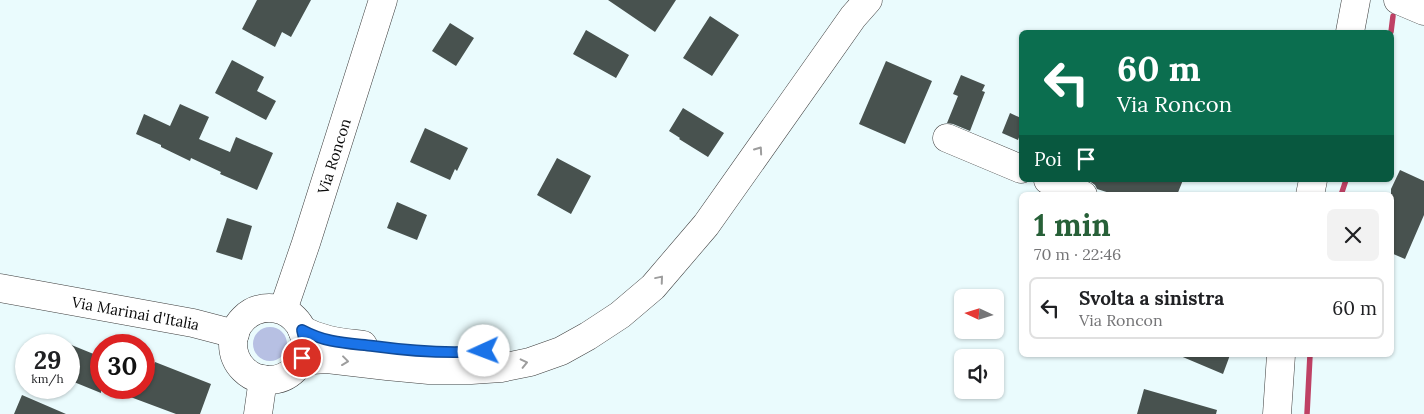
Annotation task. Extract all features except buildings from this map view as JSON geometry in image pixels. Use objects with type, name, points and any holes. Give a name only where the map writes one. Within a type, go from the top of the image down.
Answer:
[{"type":"street","name":"Via Roncon","points":[[282,310],[300,262],[383,0]]},
{"type":"street","points":[[302,330],[315,337],[330,341],[430,352],[470,352],[499,350],[526,344],[554,334],[579,320],[610,301],[640,274],[692,214],[844,0]]},
{"type":"street","points":[[298,366],[305,348],[305,339],[302,330],[291,315],[282,310],[266,308],[243,319],[235,334],[235,354],[239,363],[246,370],[254,376],[263,379],[282,377],[298,366],[312,360],[328,359],[429,370],[502,368],[530,362],[561,351],[588,336],[620,315],[653,287],[706,225],[853,17],[868,0]]},
{"type":"street","points":[[1350,30],[1356,0]]},
{"type":"street","points":[[1398,0],[1424,11]]},
{"type":"street","points":[[947,138],[1019,168]]},
{"type":"street","points":[[1053,182],[1076,192]]},
{"type":"street","name":"Via Marinai d'Italia","points":[[0,288],[193,324],[235,334]]},
{"type":"street","name":"Via Marinai d'Italia","points":[[0,302],[34,294]]},
{"type":"street","points":[[1277,414],[1281,357]]},
{"type":"street","points":[[258,414],[263,379]]},
{"type":"shaded area","points":[[270,327],[277,328],[282,332],[286,337],[286,351],[282,356],[277,360],[270,361],[263,360],[258,356],[254,351],[253,344],[254,337],[258,332],[263,328]]},
{"type":"waterway","points":[[1391,30],[1393,16]]},
{"type":"waterway","points":[[1342,192],[1345,182]]},
{"type":"waterway","points":[[1307,414],[1310,357]]},
{"type":"route","points":[[302,358],[305,339],[302,330],[315,337],[330,341],[389,348],[430,352],[484,351]]}]
